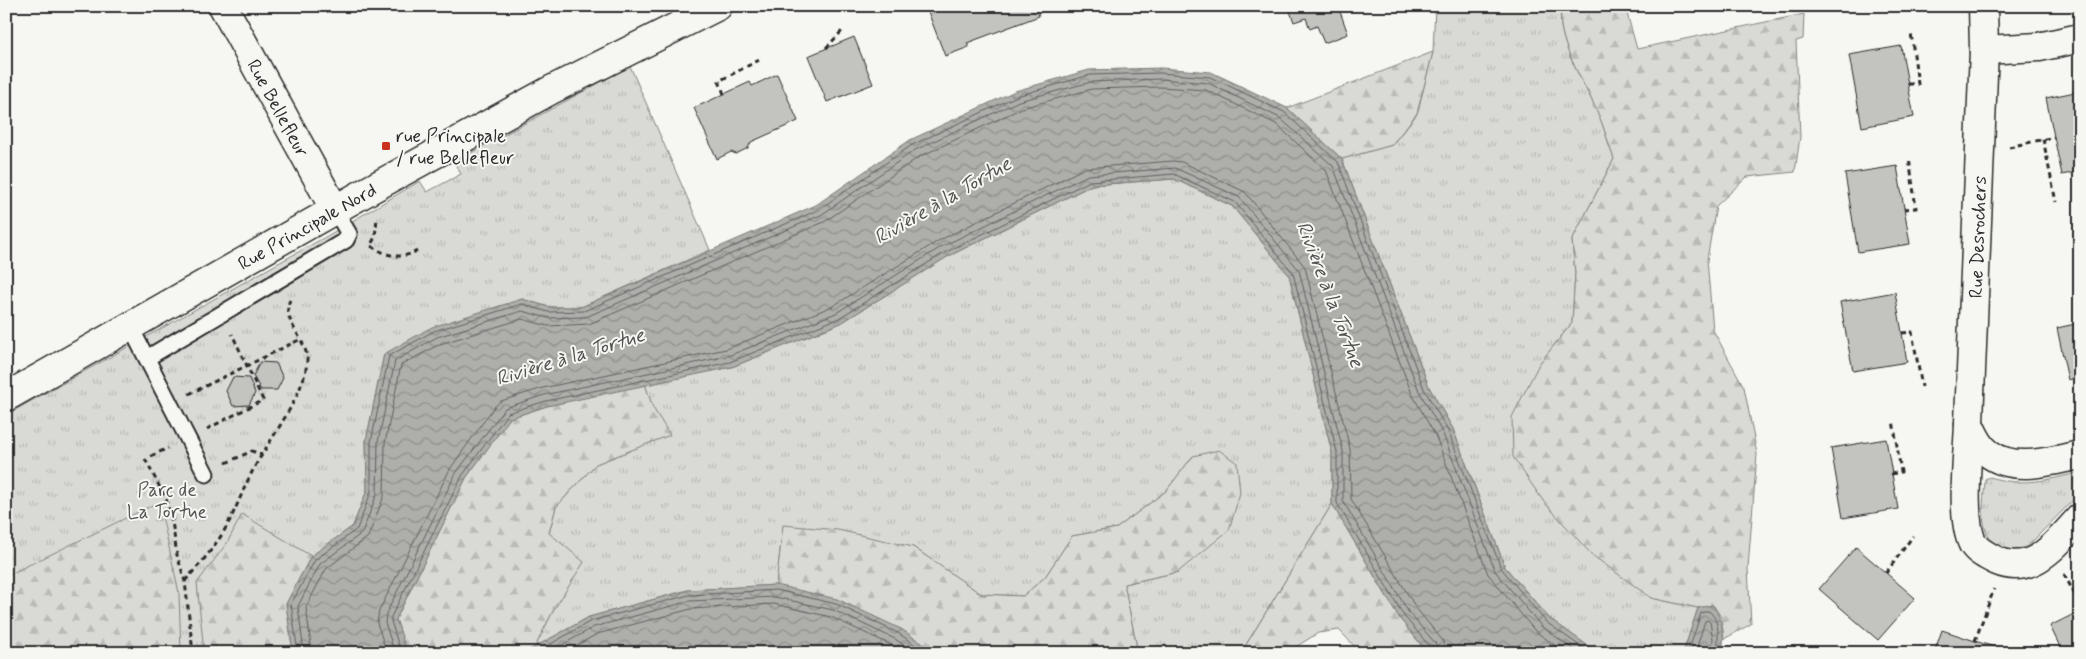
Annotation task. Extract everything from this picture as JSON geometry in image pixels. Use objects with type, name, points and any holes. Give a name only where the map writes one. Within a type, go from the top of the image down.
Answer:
[{"type":"street","name":"Rue Bellefleur","points":[[223,6],[335,210]]},
{"type":"street","name":"Rue Principale Nord","points":[[6,396],[551,90],[718,6]]},
{"type":"street","name":"Rue Desrochers","points":[[1983,6],[1984,50],[1969,424],[1968,530],[1974,545],[1986,556],[2003,564],[2022,566],[2039,560],[2080,518]]},
{"type":"street","points":[[1984,50],[2039,47],[2080,38]]},
{"type":"street","points":[[1969,424],[1977,441],[1987,453],[2001,460],[2028,465],[2080,455]]},
{"type":"lane","points":[[147,358],[346,240],[349,234],[335,210]]},
{"type":"lane","points":[[130,326],[206,474]]},
{"type":"path","points":[[826,48],[842,31]]},
{"type":"path","points":[[1908,84],[1918,84],[1910,32]]},
{"type":"path","points":[[724,94],[718,81],[759,60]]},
{"type":"path","points":[[1980,153],[2054,137]]},
{"type":"path","points":[[2043,139],[2056,202]]},
{"type":"path","points":[[1904,210],[1916,208],[1909,158]]},
{"type":"path","points":[[376,212],[378,223],[370,246],[394,256],[405,257],[417,251]]},
{"type":"path","points":[[185,581],[217,542],[304,378],[307,359],[301,339],[288,313],[289,303],[294,295]]},
{"type":"path","points":[[188,438],[264,400],[231,332]]},
{"type":"path","points":[[1902,333],[1912,332],[1922,388]]},
{"type":"path","points":[[170,403],[301,339]]},
{"type":"path","points":[[1892,474],[1901,472],[1893,420]]},
{"type":"path","points":[[206,474],[252,451],[262,454]]},
{"type":"path","points":[[145,459],[170,510],[177,555],[185,581],[194,653]]},
{"type":"path","points":[[1886,573],[1913,536]]},
{"type":"path","points":[[1975,640],[2003,564]]},
{"type":"green space","points":[[1435,6],[1562,6],[1560,18],[1566,46],[1592,100],[1614,159],[1572,240],[1575,273],[1572,323],[1539,364],[1651,598],[1698,608],[1683,653],[1598,653],[1549,618],[1505,567],[1453,429],[1429,387],[1342,159],[1392,145],[1417,114],[1433,52]]},
{"type":"green space","points":[[1562,6],[1625,6],[1637,49],[1804,14],[1803,39],[1796,41],[1800,137],[1795,172],[1747,177],[1716,206],[1707,260],[1713,330],[1744,387],[1757,454],[1748,568],[1751,624],[1724,639],[1721,617],[1713,605],[1698,608],[1651,598],[1592,555],[1544,502],[1513,457],[1512,417],[1539,364],[1572,323],[1575,273],[1572,240],[1614,159],[1592,100],[1578,74],[1566,45],[1560,18]]},
{"type":"green space","points":[[1433,52],[1417,113],[1392,145],[1342,159],[1287,108]]},
{"type":"green space","name":"Parc de La Tortue","points":[[630,66],[710,250],[581,307],[549,307],[522,299],[384,354],[366,441],[367,490],[353,526],[311,556],[286,604],[293,653],[6,653],[6,415],[327,236],[420,181],[427,192],[461,174],[454,162]]},
{"type":"green space","points":[[1174,179],[1232,206],[1289,275],[1332,453],[1332,504],[1241,653],[1138,653],[1124,584],[1178,572],[1193,456],[1166,491],[1117,528],[1072,536],[1045,577],[1023,596],[981,594],[913,547],[783,526],[776,585],[688,590],[589,617],[535,647],[553,611],[549,533],[556,507],[596,464],[669,435],[653,408],[645,384],[732,367],[841,323],[947,257],[1092,185]]},
{"type":"green space","points":[[645,384],[653,408],[670,435],[596,464],[556,507],[549,533],[584,562],[553,611],[535,647],[524,653],[407,653],[396,619],[466,478],[510,418],[547,406]]},
{"type":"green space","points":[[1219,450],[1237,463],[1240,493],[1229,530],[1178,572],[1124,584],[1138,653],[936,653],[901,629],[776,585],[783,525],[838,530],[913,547],[981,594],[1023,596],[1045,577],[1072,536],[1117,528],[1166,491],[1193,456]]},
{"type":"green space","points":[[2080,472],[2080,493],[2028,546],[2015,550],[2009,549],[1994,543],[1988,536],[1983,518],[1985,479],[1990,477],[2012,482],[2024,482],[2058,478]]},
{"type":"green space","points":[[159,502],[179,593],[181,653],[6,653],[6,576]]},
{"type":"green space","points":[[1332,504],[1400,619],[1428,653],[1361,653],[1339,630],[1318,633],[1286,653],[1241,653]]},
{"type":"green space","points":[[242,514],[311,556],[286,604],[293,653],[204,653],[197,583],[227,543]]},
{"type":"water","name":"Rivière à la Tortue","points":[[1161,68],[1211,72],[1287,108],[1342,159],[1429,387],[1453,429],[1505,567],[1549,618],[1598,653],[1428,653],[1400,619],[1332,504],[1332,453],[1289,275],[1232,206],[1174,179],[1092,185],[947,257],[841,323],[732,367],[547,406],[510,418],[466,478],[396,619],[407,653],[293,653],[286,604],[311,556],[353,526],[367,490],[366,441],[384,354],[432,327],[522,299],[549,307],[581,307],[816,205],[910,140],[1015,91],[1089,70]]},
{"type":"water","points":[[776,585],[837,599],[901,629],[936,653],[524,653],[589,617],[688,590]]},
{"type":"water","points":[[1713,605],[1722,628],[1722,653],[1683,653],[1698,608]]},
{"type":"building","points":[[936,6],[1035,6],[1039,16],[967,43],[969,47],[945,56],[927,9]]},
{"type":"building","points":[[1288,6],[1338,6],[1348,34],[1324,43],[1317,26],[1310,29],[1306,18],[1294,22]]},
{"type":"building","points":[[854,37],[873,84],[827,102],[808,56]]},
{"type":"building","points":[[1901,46],[1914,117],[1862,127],[1849,55]]},
{"type":"building","points":[[777,74],[798,121],[751,142],[748,148],[736,154],[731,152],[717,159],[694,108],[750,82],[752,86]]},
{"type":"building","points":[[2080,91],[2080,171],[2062,175],[2046,98]]},
{"type":"building","points":[[1897,166],[1910,244],[1858,252],[1845,174]]},
{"type":"building","points":[[1895,292],[1907,362],[1853,371],[1840,302]]},
{"type":"building","points":[[2080,323],[2080,377],[2068,380],[2057,328]]},
{"type":"building","points":[[260,362],[276,363],[283,378],[277,390],[261,390],[253,376]]},
{"type":"building","points":[[233,377],[249,378],[255,393],[249,405],[233,406],[226,391]]},
{"type":"building","points":[[1886,439],[1898,509],[1843,518],[1831,448]]},
{"type":"building","points":[[1856,547],[1915,598],[1878,640],[1819,589]]},
{"type":"building","points":[[2080,611],[2080,653],[2063,653],[2050,626]]},
{"type":"building","points":[[1942,630],[1975,641],[2014,653],[1934,653]]},
{"type":"place","name":"rue Principale / rue Bellefleur","points":[[386,146]]}]
